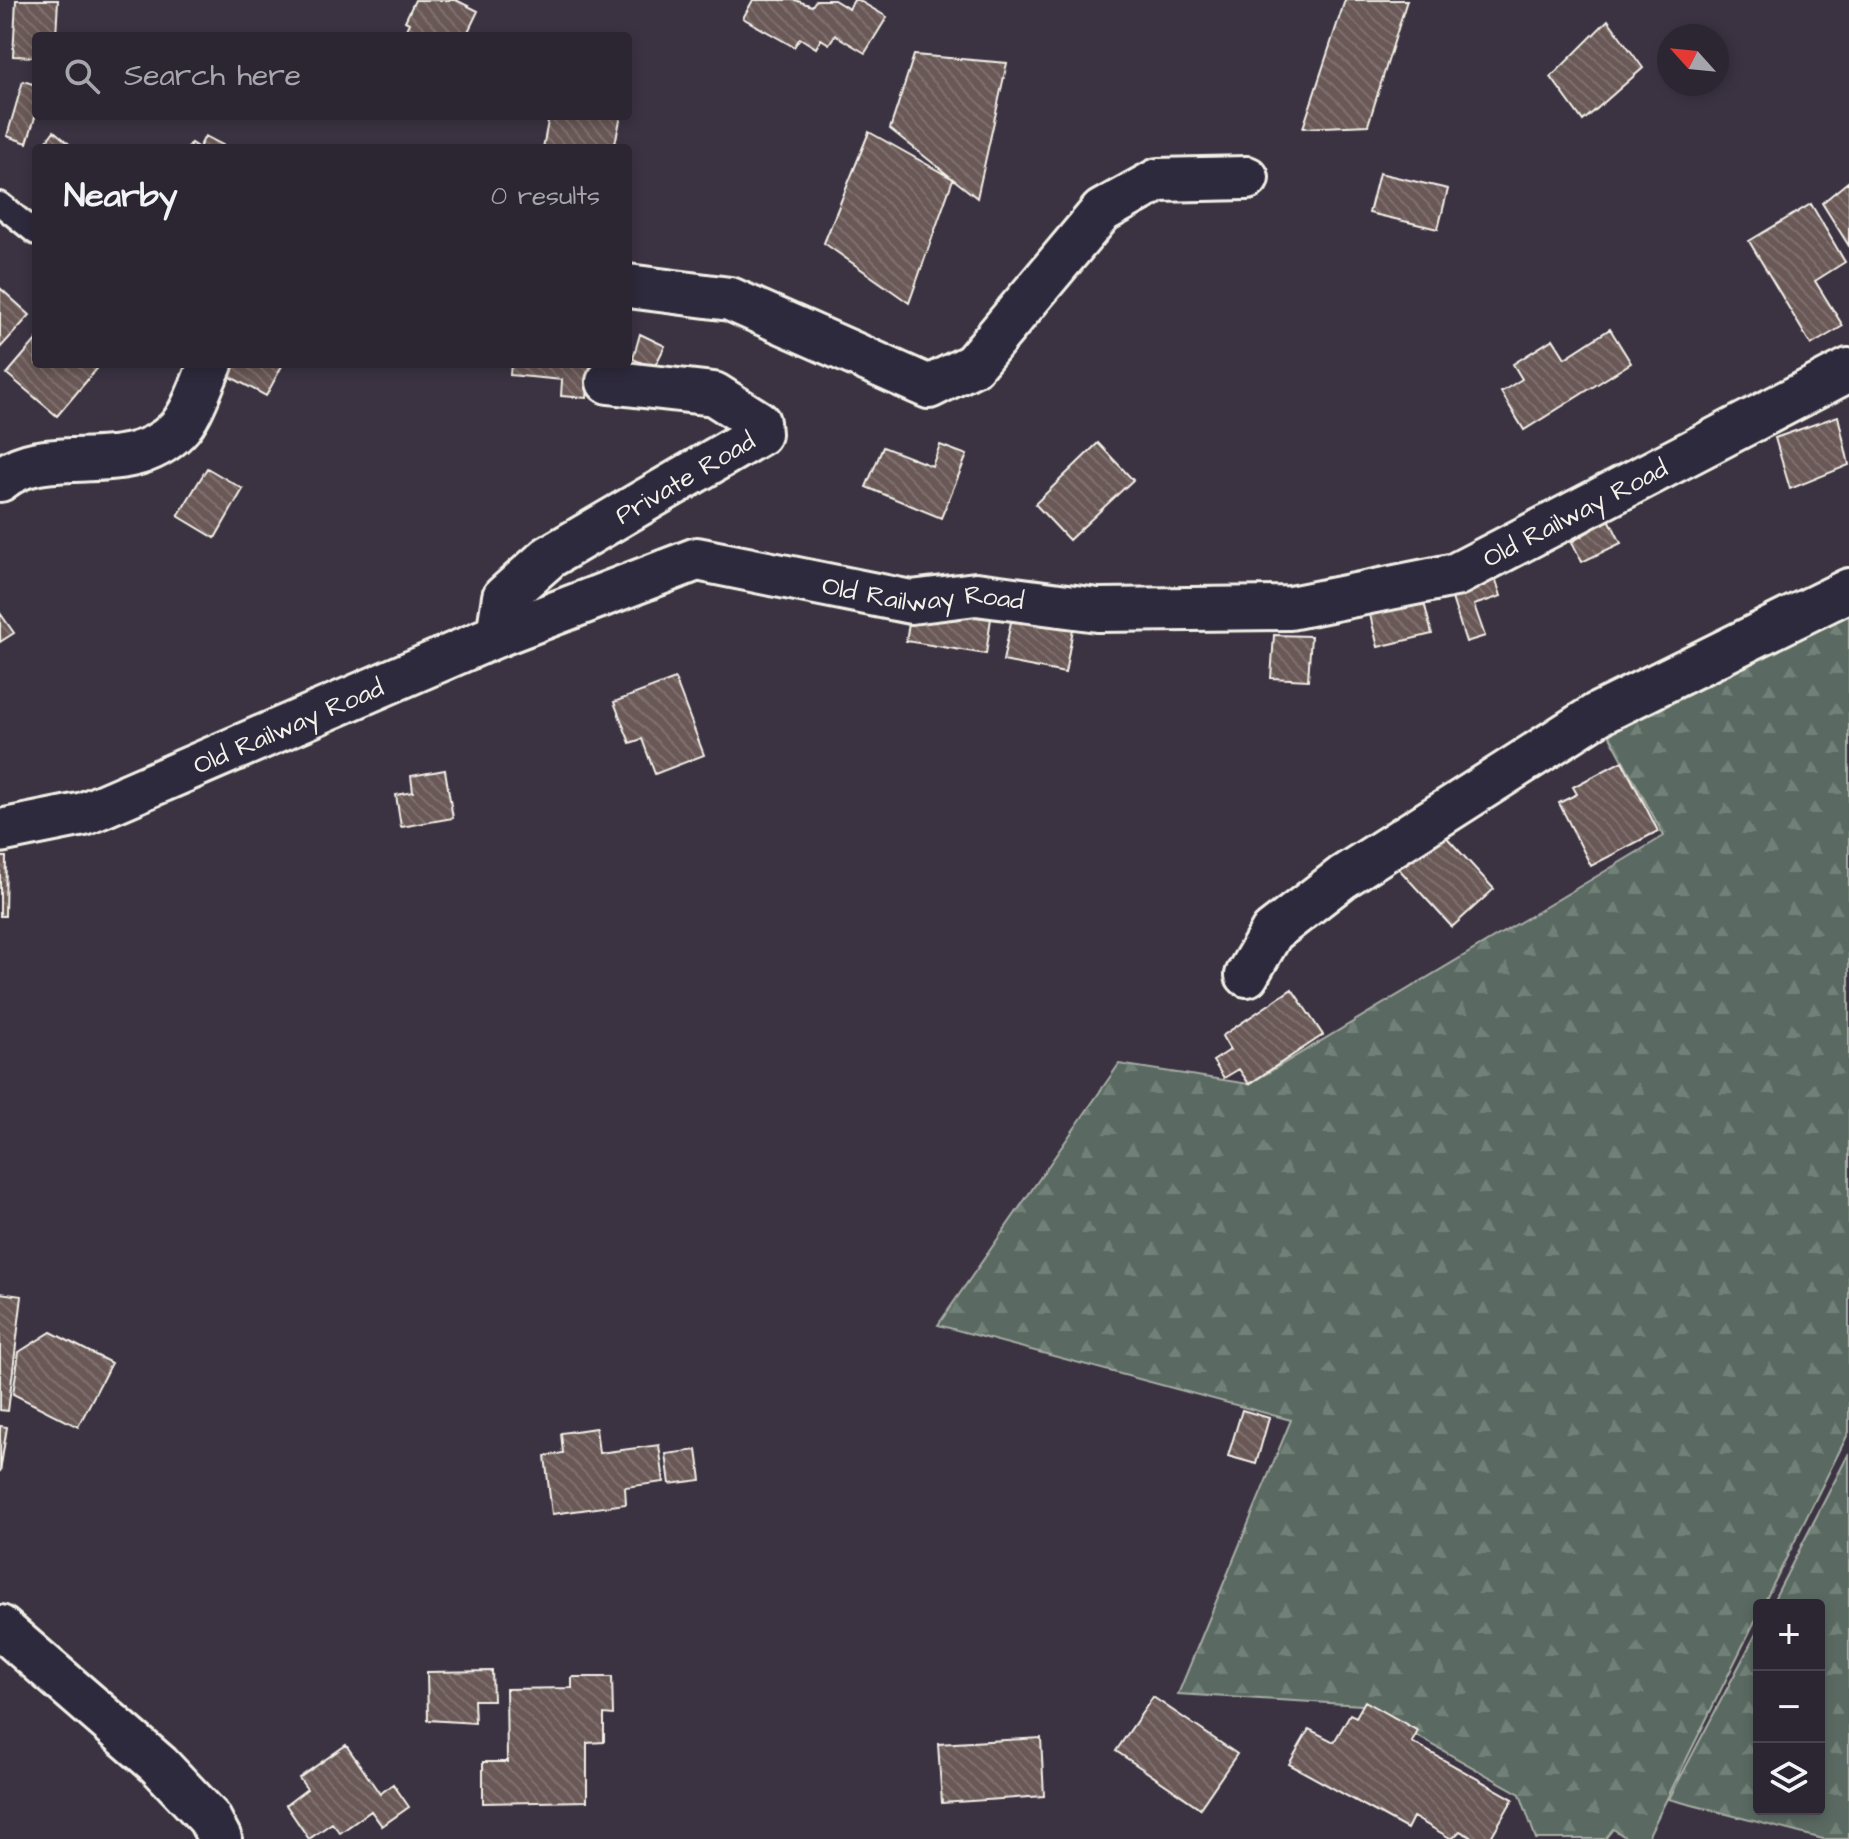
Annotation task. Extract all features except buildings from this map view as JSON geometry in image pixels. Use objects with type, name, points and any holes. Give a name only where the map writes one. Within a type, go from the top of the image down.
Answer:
[{"type":"street","points":[[632,287],[730,299],[929,387],[973,365],[1102,211],[1158,180],[1247,178]]},
{"type":"street","points":[[0,480],[16,466],[145,454],[179,428],[205,368]]},
{"type":"street","name":"Old Railway Road","points":[[0,831],[84,814],[498,635],[697,559],[911,602],[976,594],[1098,610],[1290,608],[1455,575],[1849,370]]},
{"type":"street","name":"Private Road","points":[[498,635],[504,597],[549,557],[759,434],[758,422],[714,394],[608,382]]},
{"type":"street","points":[[1247,975],[1272,932],[1343,877],[1598,714],[1849,590]]},
{"type":"street","points":[[0,1627],[159,1765],[209,1818],[220,1839]]},
{"type":"lane","points":[[0,204],[32,230]]},
{"type":"green space","points":[[1849,590],[1849,1432],[1766,1599],[1753,1599],[1753,1625],[1647,1839],[1628,1839],[1613,1829],[1605,1839],[1536,1839],[1520,1794],[1362,1705],[1178,1694],[1291,1420],[938,1325],[1119,1064],[1249,1084],[1664,836],[1598,714]]},
{"type":"green space","points":[[1849,1453],[1849,1839],[1823,1839],[1669,1799],[1753,1639],[1753,1815],[1825,1815],[1825,1599],[1774,1599]]}]
